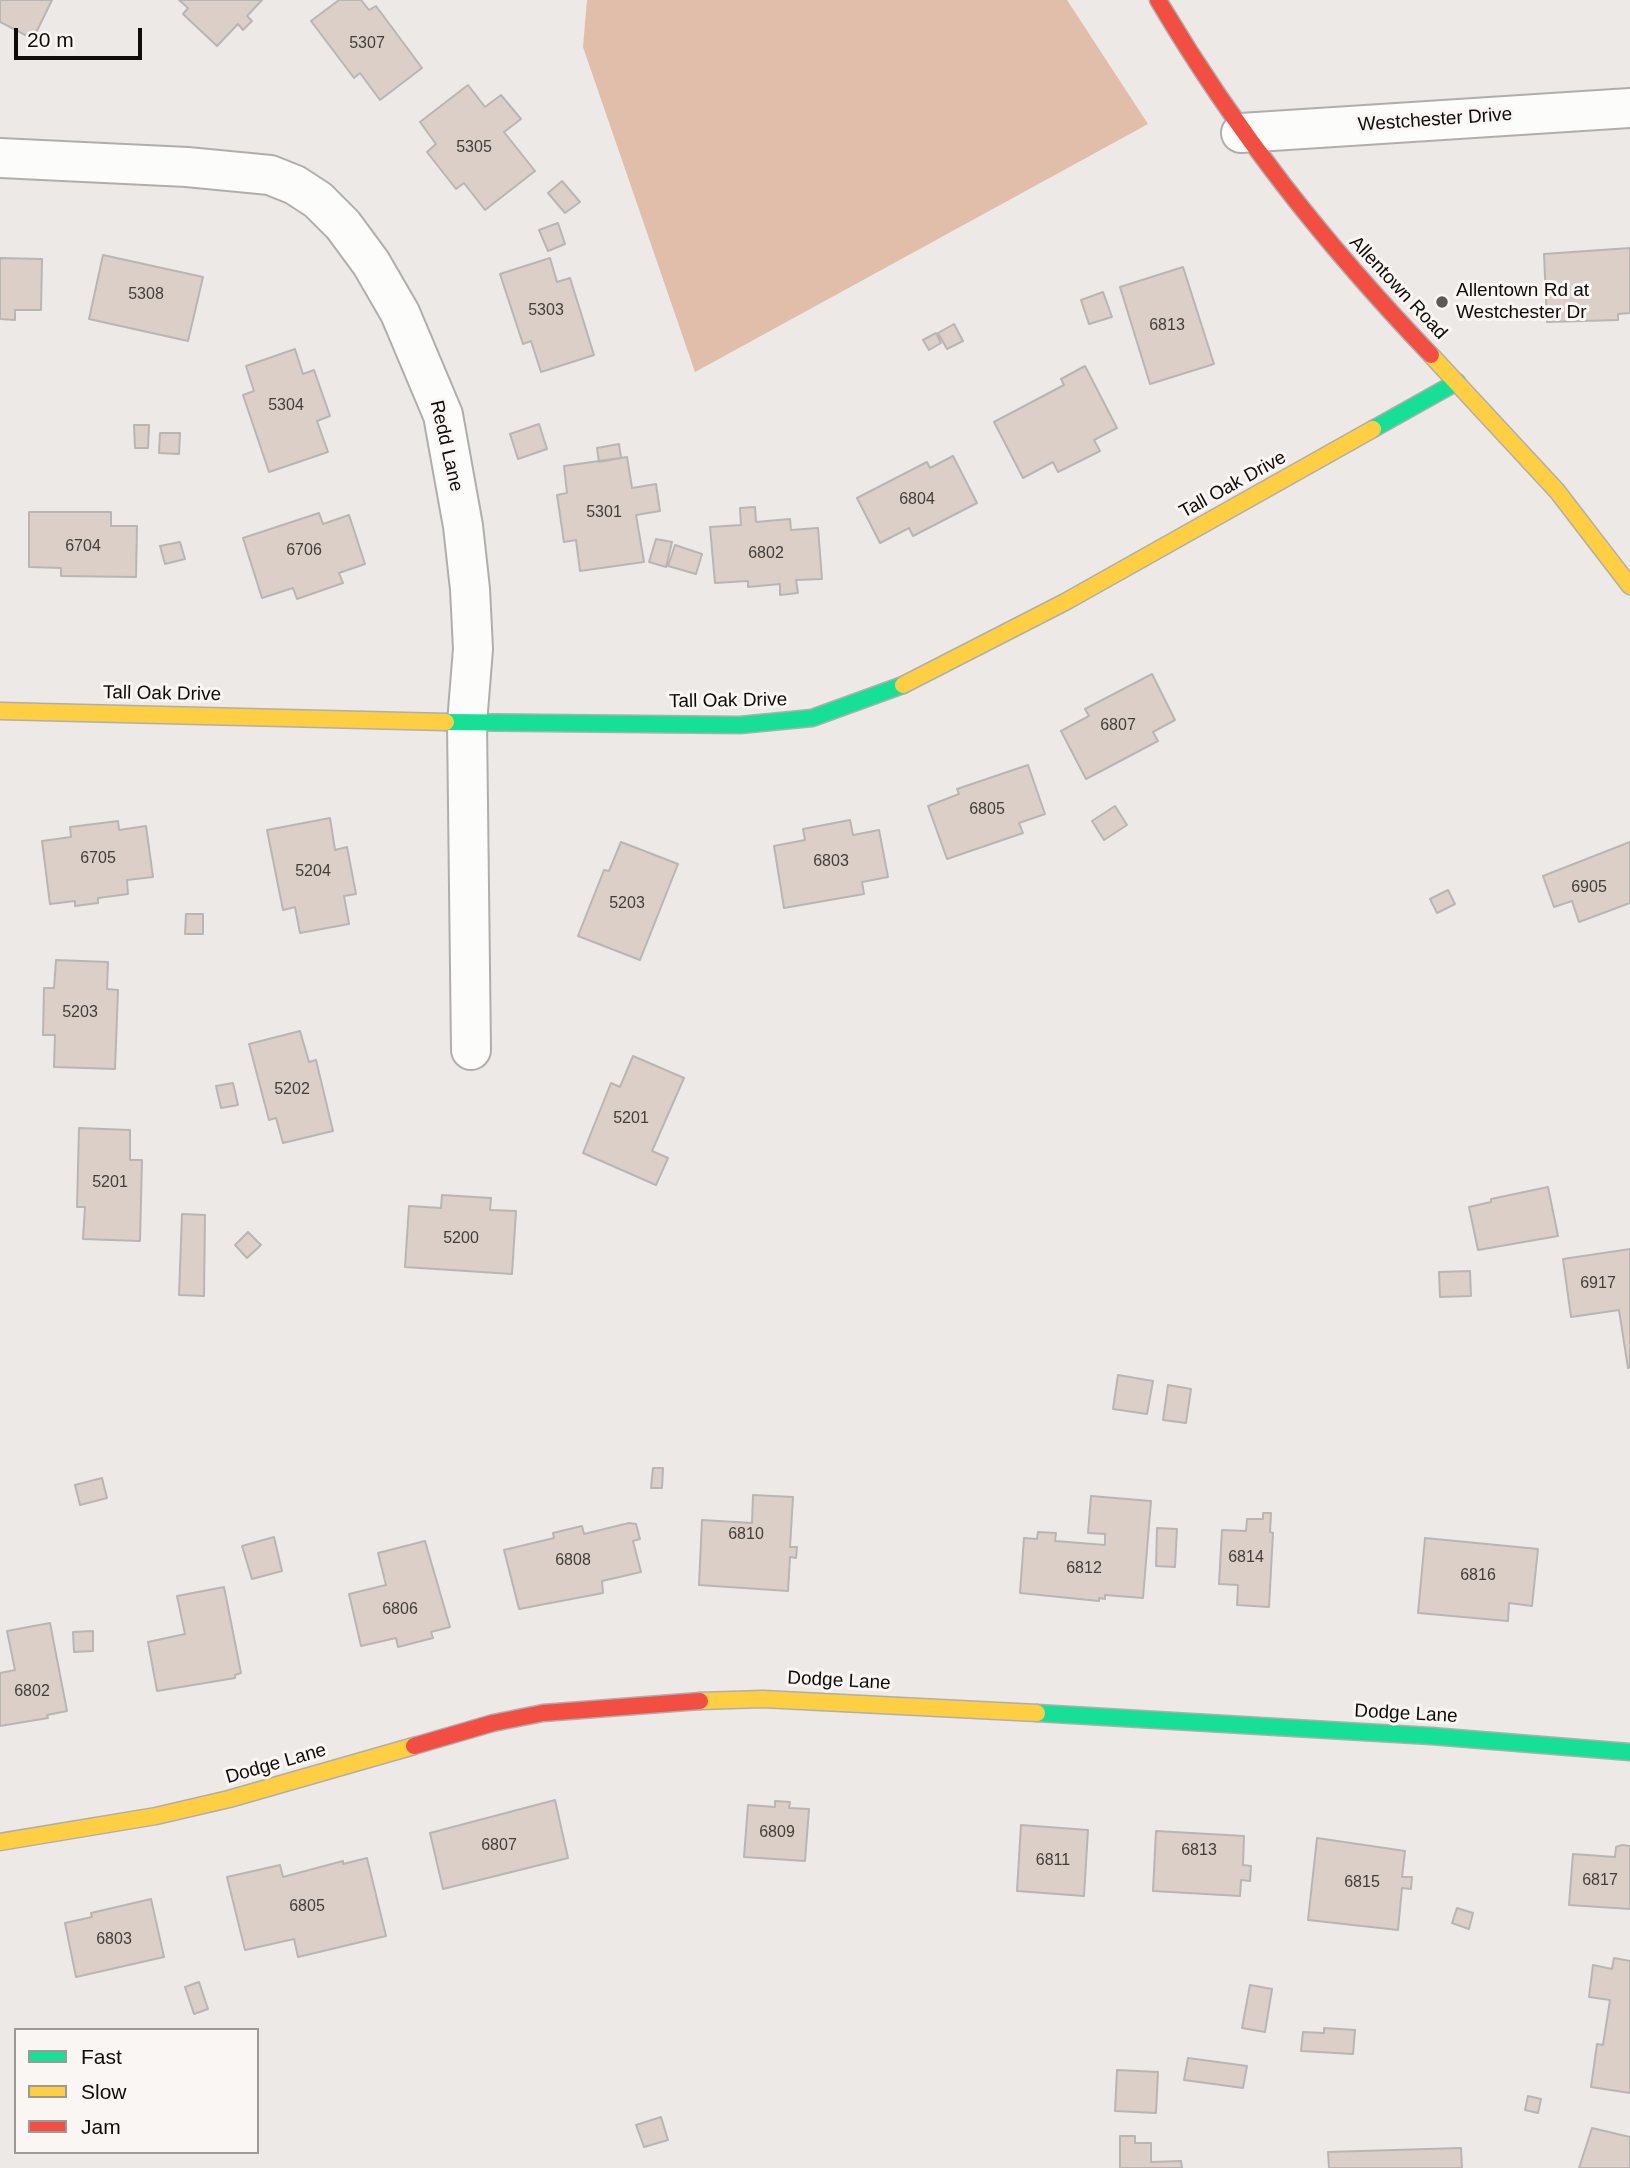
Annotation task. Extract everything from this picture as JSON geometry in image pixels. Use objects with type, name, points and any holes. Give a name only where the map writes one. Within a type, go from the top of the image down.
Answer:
[{"type":"street","name":"Allentown Road","points":[[1158,0],[1241,133],[1315,228],[1549,477],[1597,536],[1630,586]]},
{"type":"street","name":"Westchester Drive","points":[[1241,133],[1630,108]]},
{"type":"street","name":"Redd Lane","points":[[0,158],[187,167],[270,175],[318,200],[343,225],[371,263],[400,313],[443,415],[470,590],[473,649],[467,723],[471,1050]]},
{"type":"street","name":"Tall Oak Drive","points":[[0,712],[467,723],[740,725],[811,719],[886,693],[1065,602],[1457,382]]},
{"type":"street","name":"Dodge Lane","points":[[0,1842],[156,1816],[229,1799],[493,1723],[543,1713],[664,1702],[763,1699],[899,1705],[1431,1736],[1630,1752]]},
{"type":"shaded area","points":[[587,0],[1067,0],[1148,124],[695,372],[583,47]]},
{"type":"building","points":[[0,0],[52,0],[33,39],[0,22]]},
{"type":"building","points":[[179,0],[262,0],[247,16],[252,21],[243,30],[238,24],[217,46],[183,14],[188,8]]},
{"type":"building","points":[[339,0],[361,0],[369,10],[376,6],[422,68],[380,100],[360,73],[354,78],[311,21]]},
{"type":"building","points":[[468,85],[485,107],[501,95],[521,119],[504,132],[535,171],[485,210],[464,183],[456,189],[427,152],[436,144],[420,122]]},
{"type":"building","points":[[562,181],[580,202],[565,213],[548,193]]},
{"type":"building","points":[[558,223],[565,244],[548,251],[539,230]]},
{"type":"building","points":[[1630,248],[1630,313],[1618,314],[1618,320],[1547,322],[1544,254]]},
{"type":"building","points":[[103,255],[203,277],[188,341],[89,319]]},
{"type":"building","points":[[0,258],[42,259],[41,310],[15,310],[15,320],[0,319]]},
{"type":"building","points":[[550,258],[557,282],[570,278],[594,355],[541,372],[531,341],[523,344],[500,274]]},
{"type":"building","points":[[1183,267],[1214,364],[1150,384],[1120,287]]},
{"type":"building","points":[[1103,292],[1112,317],[1089,324],[1081,300]]},
{"type":"building","points":[[954,324],[963,341],[947,349],[938,333]]},
{"type":"building","points":[[936,333],[941,343],[929,350],[923,340]]},
{"type":"building","points":[[295,349],[303,374],[314,370],[330,416],[317,421],[328,452],[269,472],[243,395],[254,391],[246,366]]},
{"type":"building","points":[[1085,366],[1117,428],[1094,440],[1100,451],[1058,472],[1053,462],[1023,478],[994,422],[1064,385],[1061,379]]},
{"type":"building","points":[[539,424],[547,449],[518,459],[510,434]]},
{"type":"building","points":[[134,425],[149,425],[148,448],[135,448]]},
{"type":"building","points":[[160,433],[180,433],[179,454],[159,453]]},
{"type":"building","points":[[619,444],[621,458],[599,462],[597,448]]},
{"type":"building","points":[[953,456],[977,503],[913,536],[909,528],[880,543],[857,498],[927,462],[930,468]]},
{"type":"building","points":[[627,457],[632,488],[656,484],[660,511],[636,515],[644,562],[580,571],[576,540],[564,542],[557,495],[567,493],[564,466]]},
{"type":"building","points":[[755,507],[756,522],[790,519],[791,530],[818,528],[822,579],[796,580],[798,593],[780,595],[780,584],[748,587],[748,581],[715,583],[710,527],[741,525],[740,508]]},
{"type":"building","points":[[29,512],[111,512],[111,526],[137,526],[136,577],[61,576],[61,568],[29,567]]},
{"type":"building","points":[[319,513],[323,524],[349,515],[365,564],[339,573],[343,583],[297,599],[293,588],[262,598],[243,538]]},
{"type":"building","points":[[656,539],[672,542],[666,567],[649,562]]},
{"type":"building","points":[[180,542],[185,559],[165,564],[160,546]]},
{"type":"building","points":[[675,545],[702,554],[696,574],[668,566]]},
{"type":"building","points":[[1152,674],[1175,720],[1153,732],[1158,741],[1086,779],[1061,731],[1089,716],[1085,709]]},
{"type":"building","points":[[1028,765],[1045,814],[1019,823],[1023,833],[947,859],[928,806],[959,794],[957,789]]},
{"type":"building","points":[[1115,806],[1127,825],[1104,840],[1092,821]]},
{"type":"building","points":[[330,818],[335,850],[347,847],[356,894],[344,896],[349,924],[300,933],[295,907],[283,910],[267,830]]},
{"type":"building","points":[[850,820],[853,835],[879,830],[888,877],[862,882],[864,894],[784,908],[774,846],[805,840],[803,829]]},
{"type":"building","points":[[118,821],[119,830],[146,826],[153,877],[127,880],[128,894],[98,898],[98,903],[75,906],[75,901],[50,904],[42,841],[71,837],[70,827]]},
{"type":"building","points":[[621,842],[678,864],[640,960],[578,936],[604,870],[609,871]]},
{"type":"building","points":[[1630,842],[1630,903],[1579,922],[1572,901],[1554,907],[1543,876]]},
{"type":"building","points":[[1448,890],[1455,904],[1437,913],[1430,899]]},
{"type":"building","points":[[186,914],[203,914],[203,934],[185,934]]},
{"type":"building","points":[[56,960],[108,962],[107,989],[118,990],[115,1069],[54,1067],[55,1035],[43,1035],[44,988],[54,988]]},
{"type":"building","points":[[300,1031],[309,1062],[316,1060],[333,1131],[283,1143],[276,1118],[269,1120],[249,1044]]},
{"type":"building","points":[[633,1056],[684,1078],[652,1151],[668,1158],[656,1185],[583,1153],[611,1083],[620,1087]]},
{"type":"building","points":[[233,1083],[238,1105],[221,1108],[216,1086]]},
{"type":"building","points":[[79,1128],[130,1130],[130,1160],[142,1160],[140,1241],[83,1239],[85,1207],[77,1207]]},
{"type":"building","points":[[1548,1187],[1558,1236],[1478,1250],[1469,1207],[1491,1202],[1491,1199]]},
{"type":"building","points":[[442,1195],[491,1198],[490,1210],[516,1211],[512,1274],[405,1267],[409,1206],[441,1208]]},
{"type":"building","points":[[182,1214],[205,1215],[204,1296],[179,1295]]},
{"type":"building","points":[[248,1232],[261,1245],[247,1258],[235,1245]]},
{"type":"building","points":[[1630,1249],[1628,1368],[1619,1310],[1571,1317],[1563,1259]]},
{"type":"building","points":[[1470,1271],[1471,1296],[1440,1297],[1439,1272]]},
{"type":"building","points":[[1118,1375],[1153,1381],[1147,1414],[1113,1409]]},
{"type":"building","points":[[1168,1385],[1191,1389],[1186,1423],[1163,1420]]},
{"type":"building","points":[[653,1468],[663,1468],[662,1488],[651,1488]]},
{"type":"building","points":[[102,1478],[107,1498],[80,1505],[75,1485]]},
{"type":"building","points":[[753,1495],[793,1497],[790,1547],[797,1547],[796,1558],[790,1557],[788,1591],[699,1585],[702,1520],[752,1523]]},
{"type":"building","points":[[1091,1496],[1151,1501],[1143,1598],[1105,1595],[1105,1599],[1099,1598],[1099,1601],[1020,1593],[1024,1538],[1037,1539],[1038,1532],[1056,1533],[1055,1541],[1105,1545],[1105,1534],[1088,1533]]},
{"type":"building","points":[[1263,1513],[1271,1513],[1270,1532],[1273,1533],[1269,1607],[1237,1605],[1238,1585],[1219,1584],[1222,1530],[1246,1531],[1247,1519],[1263,1519]]},
{"type":"building","points":[[629,1523],[636,1524],[640,1539],[633,1541],[641,1572],[602,1581],[603,1593],[519,1609],[504,1550],[554,1538],[553,1533],[582,1526],[584,1534]]},
{"type":"building","points":[[1157,1528],[1177,1529],[1175,1567],[1156,1566]]},
{"type":"building","points":[[274,1537],[282,1571],[252,1579],[242,1546]]},
{"type":"building","points":[[1425,1538],[1538,1549],[1532,1606],[1509,1603],[1508,1621],[1418,1613]]},
{"type":"building","points":[[425,1541],[450,1627],[431,1632],[433,1638],[398,1647],[396,1638],[361,1646],[349,1594],[386,1585],[378,1553]]},
{"type":"building","points":[[224,1587],[241,1673],[235,1675],[235,1678],[157,1691],[148,1642],[185,1634],[177,1596]]},
{"type":"building","points":[[50,1623],[67,1711],[47,1715],[48,1718],[0,1726],[0,1673],[15,1670],[7,1631]]},
{"type":"building","points":[[93,1631],[93,1651],[74,1652],[73,1632]]},
{"type":"building","points":[[555,1800],[568,1858],[443,1889],[430,1833]]},
{"type":"building","points":[[775,1801],[790,1802],[789,1808],[809,1809],[805,1861],[744,1857],[748,1805],[775,1807]]},
{"type":"building","points":[[1021,1825],[1088,1830],[1084,1896],[1017,1891]]},
{"type":"building","points":[[1156,1831],[1244,1836],[1243,1865],[1251,1866],[1250,1881],[1241,1880],[1240,1896],[1153,1891]]},
{"type":"building","points":[[1317,1838],[1405,1851],[1402,1877],[1412,1877],[1411,1889],[1402,1888],[1398,1930],[1308,1920]]},
{"type":"building","points":[[1630,1846],[1630,1909],[1569,1905],[1573,1854],[1615,1857],[1616,1847]]},
{"type":"building","points":[[367,1858],[386,1936],[298,1957],[294,1939],[245,1950],[227,1877],[280,1865],[283,1877],[343,1861],[343,1864]]},
{"type":"building","points":[[151,1899],[164,1957],[76,1977],[65,1923],[92,1917],[91,1913]]},
{"type":"building","points":[[1457,1908],[1473,1913],[1469,1929],[1452,1923]]},
{"type":"building","points":[[1614,1958],[1630,1961],[1630,2093],[1591,2087],[1597,2044],[1603,2045],[1610,2000],[1589,1997],[1593,1965],[1612,1969]]},
{"type":"building","points":[[199,1982],[208,2009],[194,2014],[185,1987]]},
{"type":"building","points":[[1250,1985],[1272,1989],[1265,2032],[1242,2028]]},
{"type":"building","points":[[1324,2028],[1355,2030],[1353,2054],[1301,2051],[1303,2032],[1324,2033]]},
{"type":"building","points":[[1188,2058],[1247,2066],[1243,2088],[1184,2080]]},
{"type":"building","points":[[1117,2070],[1158,2072],[1156,2113],[1115,2111]]},
{"type":"building","points":[[1528,2096],[1541,2099],[1538,2113],[1525,2110]]},
{"type":"building","points":[[661,2117],[668,2140],[644,2147],[636,2125]]},
{"type":"building","points":[[1592,2128],[1630,2137],[1630,2168],[1579,2168]]},
{"type":"building","points":[[1120,2136],[1135,2136],[1135,2143],[1151,2143],[1151,2162],[1181,2161],[1182,2168],[1120,2168]]},
{"type":"building","points":[[1461,2148],[1462,2168],[1329,2168],[1328,2152]]},
{"type":"traffic: fast","points":[[1373,429],[1457,382]]},
{"type":"traffic: fast","points":[[446,722],[740,725],[812,718],[903,685]]},
{"type":"traffic: fast","points":[[1037,1713],[1431,1736],[1630,1752]]},
{"type":"traffic: slow","points":[[1431,355],[1557,491],[1630,586]]},
{"type":"traffic: slow","points":[[903,685],[1065,602],[1373,429]]},
{"type":"traffic: slow","points":[[0,711],[446,722]]},
{"type":"traffic: slow","points":[[700,1701],[763,1699],[1037,1713]]},
{"type":"traffic: slow","points":[[0,1842],[156,1816],[229,1799],[414,1746]]},
{"type":"traffic: jam","points":[[1158,0],[1219,96],[1284,185],[1355,271],[1431,355]]},
{"type":"traffic: jam","points":[[414,1746],[493,1723],[543,1713],[700,1701]]},
{"type":"place","name":"Allentown Rd at Westchester Dr","points":[[1442,302]]}]
